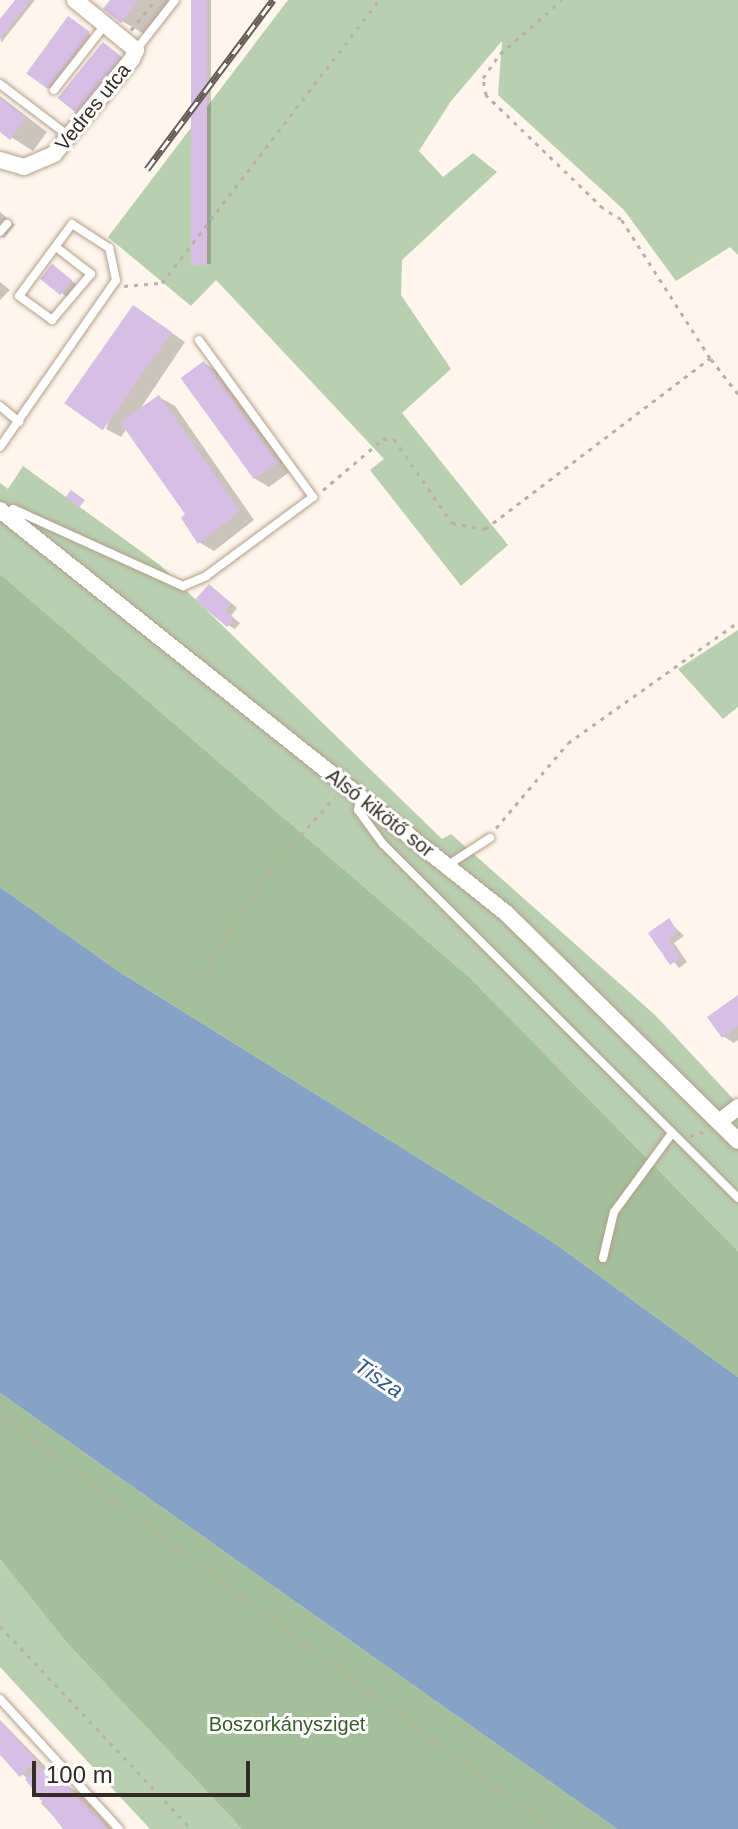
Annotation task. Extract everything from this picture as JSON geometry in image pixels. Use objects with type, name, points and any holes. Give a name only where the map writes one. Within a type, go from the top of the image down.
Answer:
[{"type":"street","points":[[75,0],[130,44]]},
{"type":"street","name":"Vedres utca","points":[[0,160],[24,167],[40,163],[70,138],[130,44]]},
{"type":"street","name":"Alsó kikötő sor","points":[[3,513],[506,913],[738,1141]]},
{"type":"street","points":[[719,1122],[738,1107]]},
{"type":"lane","points":[[130,44],[175,0]]},
{"type":"lane","points":[[54,90],[106,25]]},
{"type":"lane","points":[[0,84],[70,138]]},
{"type":"lane","points":[[0,232],[7,224]]},
{"type":"lane","points":[[0,447],[112,287],[114,258],[101,241],[72,224],[19,296],[52,320],[91,274],[56,247]]},
{"type":"lane","points":[[3,513],[13,509],[183,586],[206,576],[313,497],[199,340]]},
{"type":"lane","points":[[0,406],[19,422]]},
{"type":"lane","points":[[360,798],[358,810],[383,844],[738,1198]]},
{"type":"lane","points":[[448,865],[490,838]]},
{"type":"lane","points":[[603,1258],[614,1212],[675,1136]]},
{"type":"lane","points":[[0,1699],[119,1829]]},
{"type":"path","points":[[130,44],[155,0]]},
{"type":"path","points":[[112,287],[162,283],[379,0]]},
{"type":"path","points":[[562,0],[500,54],[483,78],[486,95],[603,208],[621,219],[710,358],[738,394]]},
{"type":"path","points":[[313,497],[383,439],[394,439],[452,523],[485,529],[710,358]]},
{"type":"path","points":[[490,838],[512,804],[568,743],[738,622]]},
{"type":"path","points":[[203,975],[267,872],[345,785]]},
{"type":"path","points":[[675,1136],[702,1134],[719,1122]]},
{"type":"path","points":[[0,1415],[551,1829]]},
{"type":"path","points":[[0,1626],[191,1829]]},
{"type":"green space","points":[[288,0],[738,0],[738,255],[730,247],[676,281],[624,210],[498,95],[502,41],[451,101],[419,151],[443,177],[473,153],[497,172],[402,260],[401,295],[451,369],[402,413],[508,545],[461,586],[370,470],[384,459],[216,280],[191,306],[108,237]]},
{"type":"green space","points":[[23,466],[160,565],[442,839],[451,834],[655,1015],[738,1104],[738,1251],[469,977],[0,574],[0,483],[8,489]]},
{"type":"green space","points":[[0,574],[469,977],[738,1251],[738,1377],[550,1240],[118,971],[0,887]]},
{"type":"green space","points":[[738,630],[738,707],[723,719],[678,669]]},
{"type":"green space","name":"Boszorkánysziget","points":[[0,1393],[617,1829],[242,1829],[67,1643],[0,1559]]},
{"type":"green space","points":[[0,1559],[67,1643],[242,1829],[150,1829],[0,1667]]},
{"type":"water","name":"Tisza","points":[[0,887],[118,971],[550,1240],[738,1377],[738,1829],[617,1829],[0,1393]]},
{"type":"building","points":[[15,0],[31,0],[0,39],[0,19]]},
{"type":"building","points":[[110,0],[139,0],[121,23],[103,9]]},
{"type":"building","points":[[191,0],[207,0],[207,265],[191,265]]},
{"type":"building","points":[[68,16],[90,32],[48,89],[26,73]]},
{"type":"building","points":[[103,42],[123,58],[78,114],[58,98]]},
{"type":"building","points":[[0,98],[26,118],[10,140],[0,132]]},
{"type":"building","points":[[52,264],[72,280],[60,295],[40,279]]},
{"type":"building","points":[[133,305],[172,332],[103,430],[64,403]]},
{"type":"building","points":[[204,361],[277,462],[254,479],[181,378]]},
{"type":"building","points":[[159,395],[240,511],[198,544],[181,518],[185,514],[120,422]]},
{"type":"building","points":[[71,490],[85,500],[79,507],[66,497]]},
{"type":"building","points":[[209,584],[231,603],[225,610],[234,618],[227,627],[195,600]]},
{"type":"building","points":[[669,918],[678,932],[668,939],[681,958],[670,965],[648,933]]},
{"type":"building","points":[[738,995],[738,1026],[722,1038],[707,1017]]},
{"type":"building","points":[[0,1721],[37,1761],[20,1777],[0,1755]]},
{"type":"building","points":[[39,1767],[57,1786],[63,1781],[107,1829],[63,1829],[25,1779]]},
{"type":"railway","points":[[147,169],[273,0]]}]
